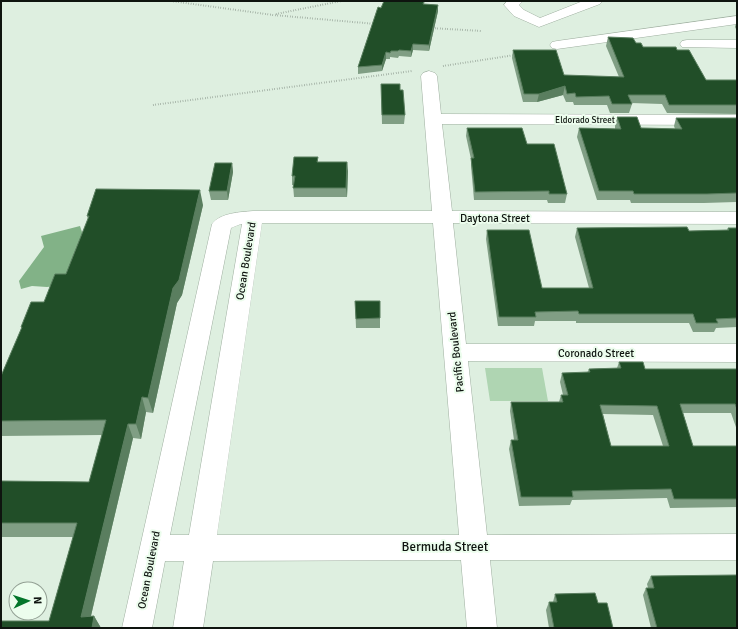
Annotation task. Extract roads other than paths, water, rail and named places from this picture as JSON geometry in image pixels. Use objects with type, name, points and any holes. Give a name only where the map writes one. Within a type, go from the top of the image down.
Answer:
[{"type":"street","points":[[516,1],[511,5],[519,13],[539,23],[588,2]]},
{"type":"street","points":[[557,45],[737,20]]},
{"type":"street","points":[[687,44],[737,44]]},
{"type":"street","name":"Pacific Boulevard","points":[[428,71],[482,628]]},
{"type":"street","name":"Eldorado Street","points":[[433,120],[737,120]]},
{"type":"street","name":"Daytona Street","points":[[253,216],[442,218],[737,218]]},
{"type":"street","name":"Ocean Boulevard","points":[[137,628],[222,224],[238,218],[253,216],[188,628]]},
{"type":"street","name":"Coronado Street","points":[[456,352],[737,353]]},
{"type":"street","name":"Bermuda Street","points":[[153,548],[737,547]]}]
